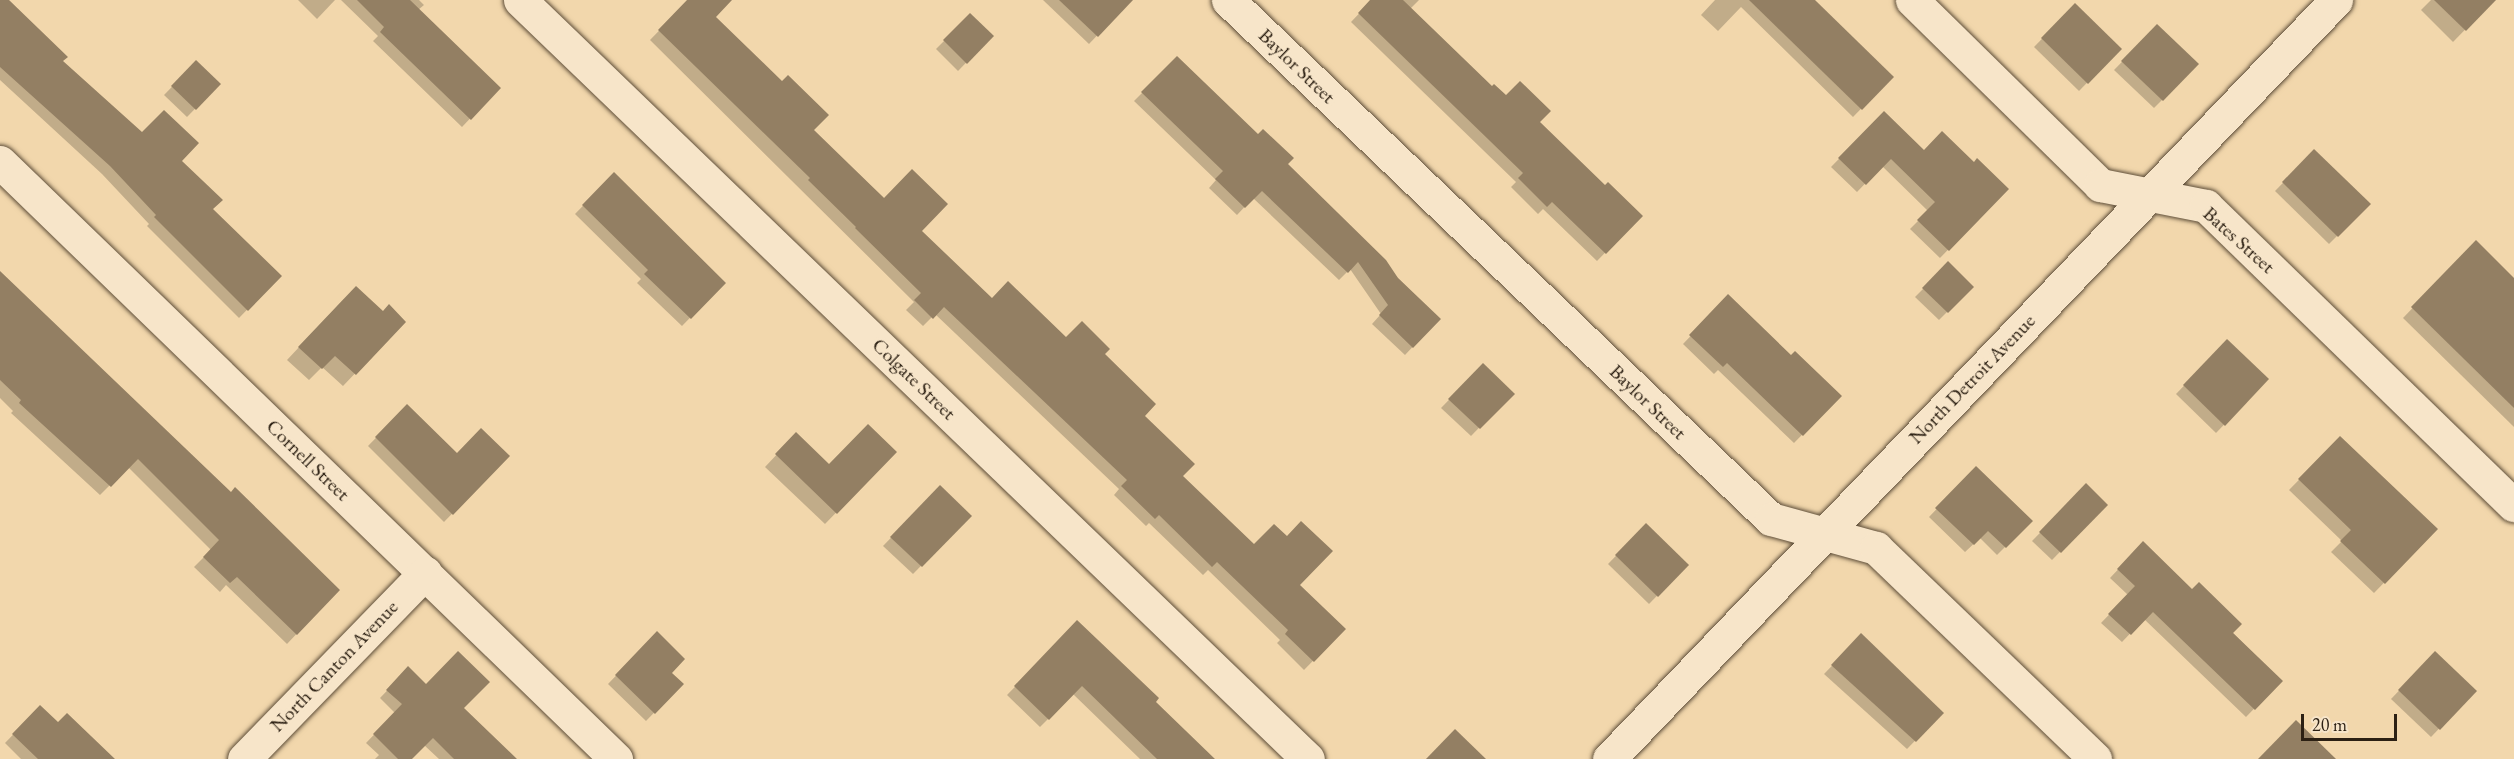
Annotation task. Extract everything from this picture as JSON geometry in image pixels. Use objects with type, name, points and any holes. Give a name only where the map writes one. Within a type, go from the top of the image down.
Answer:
[{"type":"street","name":"Colgate Street","points":[[520,0],[1308,759]]},
{"type":"street","name":"Baylor Street","points":[[1228,0],[1771,519],[1876,548],[2095,759]]},
{"type":"street","name":"Bates Street","points":[[1912,0],[2100,185],[2206,206],[2514,505]]},
{"type":"street","name":"North Detroit Avenue","points":[[1609,759],[2336,0]]},
{"type":"street","name":"Cornell Street","points":[[0,162],[616,759]]},
{"type":"street","name":"North Canton Avenue","points":[[244,759],[425,573]]},
{"type":"building","points":[[0,0],[9,0],[68,57],[63,61],[142,132],[164,110],[199,143],[182,161],[223,200],[213,209],[282,276],[248,311],[154,217],[156,215],[110,166],[0,67]]},
{"type":"building","points":[[357,0],[410,0],[501,88],[471,120],[380,32],[384,27]]},
{"type":"building","points":[[687,0],[732,0],[716,17],[782,81],[788,75],[829,115],[814,130],[884,198],[912,169],[948,204],[922,231],[992,298],[1008,281],[1066,337],[1082,321],[1110,349],[1105,354],[1156,404],[1145,416],[1195,464],[1183,476],[1254,544],[1274,524],[1287,536],[1301,521],[1333,551],[1300,585],[1346,629],[1314,662],[1285,634],[1288,630],[1217,562],[1212,567],[1159,515],[1155,519],[1121,486],[1127,480],[944,307],[933,319],[914,300],[921,293],[808,180],[810,178],[658,30]]},
{"type":"building","points":[[1059,0],[1133,0],[1098,37]]},
{"type":"building","points":[[1370,0],[1403,0],[1492,86],[1494,84],[1506,95],[1520,81],[1551,111],[1540,122],[1605,185],[1608,182],[1643,216],[1606,254],[1552,202],[1547,207],[1518,178],[1523,173],[1358,13]]},
{"type":"building","points":[[1749,0],[1815,0],[1894,77],[1862,110]]},
{"type":"building","points":[[2434,0],[2496,0],[2466,31]]},
{"type":"building","points":[[2075,3],[2122,49],[2088,84],[2041,38]]},
{"type":"building","points":[[970,13],[994,36],[967,64],[943,40]]},
{"type":"building","points":[[2157,24],[2199,64],[2163,101],[2121,61]]},
{"type":"building","points":[[1177,56],[1258,134],[1263,129],[1294,158],[1288,164],[1386,260],[1398,278],[1441,319],[1413,348],[1379,315],[1388,305],[1358,262],[1348,273],[1262,191],[1245,208],[1215,179],[1223,171],[1141,92]]},
{"type":"building","points":[[196,60],[221,84],[196,110],[171,86]]},
{"type":"building","points":[[1884,111],[1924,150],[1942,131],[1974,162],[1977,158],[2009,189],[1949,251],[1917,220],[1935,202],[1891,159],[1866,185],[1838,158]]},
{"type":"building","points":[[2314,149],[2371,204],[2338,237],[2282,182]]},
{"type":"building","points":[[614,172],[726,283],[691,319],[644,274],[648,270],[582,205]]},
{"type":"building","points":[[2476,240],[2514,278],[2514,408],[2411,307]]},
{"type":"building","points":[[1948,261],[1974,287],[1948,313],[1922,288]]},
{"type":"building","points":[[0,271],[231,492],[235,487],[340,590],[297,635],[237,577],[230,583],[203,557],[219,540],[138,459],[111,487],[19,403],[21,400],[0,380]]},
{"type":"building","points":[[356,286],[383,311],[389,304],[406,322],[356,375],[335,356],[322,369],[298,347]]},
{"type":"building","points":[[1728,294],[1791,355],[1795,351],[1842,396],[1803,436],[1727,363],[1723,367],[1689,335]]},
{"type":"building","points":[[2227,339],[2269,379],[2225,426],[2183,385]]},
{"type":"building","points":[[1483,363],[1515,394],[1480,429],[1448,399]]},
{"type":"building","points":[[407,404],[457,453],[481,428],[510,456],[453,515],[375,437]]},
{"type":"building","points":[[868,424],[897,452],[837,514],[775,454],[796,432],[829,464]]},
{"type":"building","points":[[2340,436],[2438,529],[2385,584],[2340,541],[2351,530],[2298,479]]},
{"type":"building","points":[[1976,466],[2033,521],[2006,548],[1988,531],[1974,545],[1935,508]]},
{"type":"building","points":[[2086,483],[2108,505],[2061,553],[2039,532]]},
{"type":"building","points":[[940,485],[972,516],[922,567],[890,537]]},
{"type":"building","points":[[1646,523],[1689,565],[1658,597],[1615,555]]},
{"type":"building","points":[[2143,541],[2192,589],[2199,582],[2242,624],[2233,633],[2283,681],[2255,710],[2153,612],[2131,635],[2108,614],[2135,586],[2117,569]]},
{"type":"building","points":[[1077,620],[1159,698],[1156,702],[1215,759],[1157,759],[1082,686],[1049,720],[1014,686]]},
{"type":"building","points":[[657,631],[685,659],[672,673],[684,684],[655,714],[615,675]]},
{"type":"building","points":[[1861,633],[1944,713],[1916,742],[1831,665]]},
{"type":"building","points":[[458,651],[490,682],[464,708],[517,759],[454,759],[433,738],[412,759],[398,759],[373,734],[402,704],[386,690],[408,666],[426,684]]},
{"type":"building","points":[[2435,651],[2477,691],[2440,730],[2398,690]]},
{"type":"building","points":[[40,705],[58,722],[67,713],[115,759],[38,759],[12,734]]},
{"type":"building","points":[[2296,720],[2336,759],[2258,759]]},
{"type":"building","points":[[1455,729],[1486,759],[1426,759]]}]
